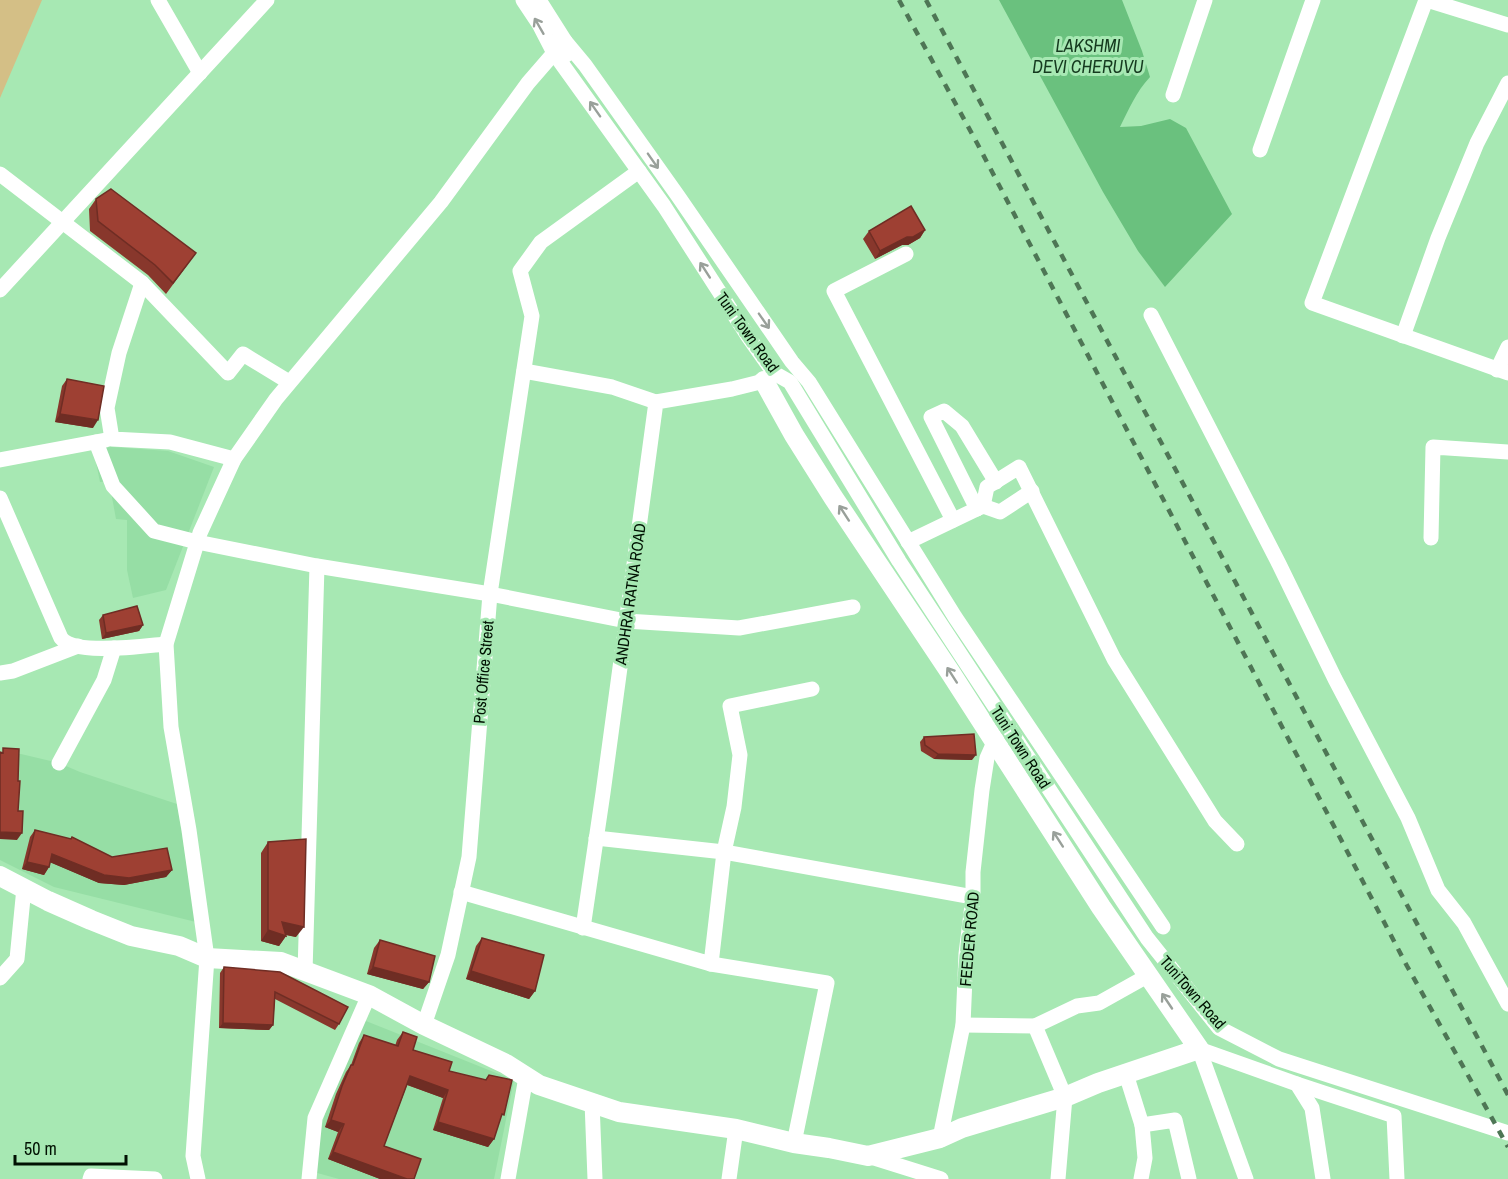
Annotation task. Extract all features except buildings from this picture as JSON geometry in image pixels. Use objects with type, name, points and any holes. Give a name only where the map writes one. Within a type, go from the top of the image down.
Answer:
[{"type":"main road","points":[[0,876],[91,920],[131,936],[179,946],[207,958],[281,962],[369,995],[424,1025],[506,1064],[539,1085],[619,1112],[736,1129],[794,1143],[868,1156],[940,1138],[962,1128],[1065,1097],[1098,1083],[1200,1049],[1101,907],[994,740],[833,497],[794,435],[769,377]]},
{"type":"street","points":[[158,0],[200,73]]},
{"type":"street","points":[[0,290],[267,0]]},
{"type":"street","name":"Tuni Town Road","points":[[523,0],[554,52],[664,206],[749,338],[769,377],[790,382]]},
{"type":"street","name":"Tuni Town Road","points":[[539,0],[792,362],[790,382],[798,396],[899,561],[1071,823]]},
{"type":"street","points":[[1173,95],[1205,0]]},
{"type":"street","points":[[1260,150],[1313,0]]},
{"type":"street","points":[[1508,25],[1427,0],[1312,303],[1503,371],[1508,347]]},
{"type":"street","points":[[198,1179],[193,1156],[207,958],[189,830],[171,727],[166,644],[200,532],[234,459],[276,399],[441,202],[528,83],[554,52],[562,57],[567,55],[570,51],[567,43]]},
{"type":"street","points":[[1403,336],[1438,238],[1477,142],[1508,83]]},
{"type":"street","name":"Post Office Street","points":[[424,1025],[448,955],[469,857],[490,594],[532,316],[520,271],[542,242],[639,171]]},
{"type":"street","points":[[0,174],[142,284],[228,374],[243,354],[289,382]]},
{"type":"street","points":[[906,254],[834,291],[953,520]]},
{"type":"street","points":[[112,439],[107,408],[119,353],[142,284]]},
{"type":"street","points":[[1151,315],[1408,818],[1438,890],[1464,923],[1508,1004]]},
{"type":"street","points":[[524,371],[612,387],[656,402],[732,389],[769,377],[792,362],[809,382],[955,617],[1163,927]]},
{"type":"street","name":"ANDHRA RATNA ROAD","points":[[583,928],[656,402]]},
{"type":"street","points":[[980,507],[931,417],[944,411],[962,426],[996,482]]},
{"type":"street","points":[[0,460],[112,439],[170,442],[234,459]]},
{"type":"street","points":[[96,442],[113,486],[154,531],[197,542],[317,566],[490,594],[626,621],[740,628],[853,607]]},
{"type":"street","points":[[1431,538],[1433,447],[1508,452]]},
{"type":"street","points":[[980,507],[987,487],[1019,467],[1114,659],[1215,821],[1237,844]]},
{"type":"street","points":[[908,542],[980,507],[1000,512],[1032,491]]},
{"type":"street","points":[[0,498],[64,643],[89,649],[166,644]]},
{"type":"street","points":[[305,972],[317,566]]},
{"type":"street","points":[[0,673],[13,671],[78,646]]},
{"type":"street","points":[[59,763],[104,680],[114,648]]},
{"type":"street","points":[[711,964],[724,852],[734,807],[740,755],[730,706],[812,689]]},
{"type":"street","name":"FEEDER ROAD","points":[[940,1138],[963,1025],[973,872],[987,758],[994,740]]},
{"type":"street","name":"TuniTown Road","points":[[1071,823],[1147,938],[1219,1028],[1279,1059],[1508,1133]]},
{"type":"street","points":[[596,838],[724,852],[973,897]]},
{"type":"street","points":[[0,978],[17,959],[24,888]]},
{"type":"street","points":[[461,892],[711,964],[827,983],[794,1143]]},
{"type":"street","points":[[963,1025],[1035,1026],[1077,1006],[1099,1003],[1149,975]]},
{"type":"street","points":[[309,1179],[315,1118],[369,995]]},
{"type":"street","points":[[1035,1026],[1065,1097],[1058,1179]]},
{"type":"street","points":[[1200,1049],[1394,1116],[1397,1179]]},
{"type":"street","points":[[1200,1049],[1246,1179]]},
{"type":"street","points":[[1126,1074],[1142,1125],[1145,1158],[1141,1179]]},
{"type":"street","points":[[508,1179],[526,1077]]},
{"type":"street","points":[[1297,1084],[1312,1108],[1323,1179]]},
{"type":"street","points":[[592,1102],[595,1179]]},
{"type":"street","points":[[1142,1125],[1175,1120],[1189,1179]]},
{"type":"street","points":[[729,1179],[736,1129]]},
{"type":"street","points":[[868,1156],[941,1179]]},
{"type":"street","points":[[90,1179],[92,1176],[154,1179]]},
{"type":"shaded area","points":[[0,0],[42,0],[0,98]]},
{"type":"shaded area","points":[[93,448],[168,451],[214,467],[166,590],[133,598],[127,570],[127,520],[116,519],[109,481],[100,482]]},
{"type":"shaded area","points":[[0,754],[21,754],[59,763],[177,804],[196,922],[54,887],[0,860]]},
{"type":"shaded area","points":[[361,1019],[514,1080],[494,1179],[339,1179],[310,1171],[328,1102]]},
{"type":"water","name":"LAKSHMI DEVI CHERUVU","points":[[999,0],[1122,0],[1150,77],[1137,95],[1120,127],[1141,126],[1170,119],[1186,128],[1232,214],[1165,287],[1138,251],[1103,192]]},
{"type":"railway","points":[[899,0],[977,143],[1407,966],[1508,1147]]},
{"type":"railway","points":[[926,0],[1508,1095]]}]
